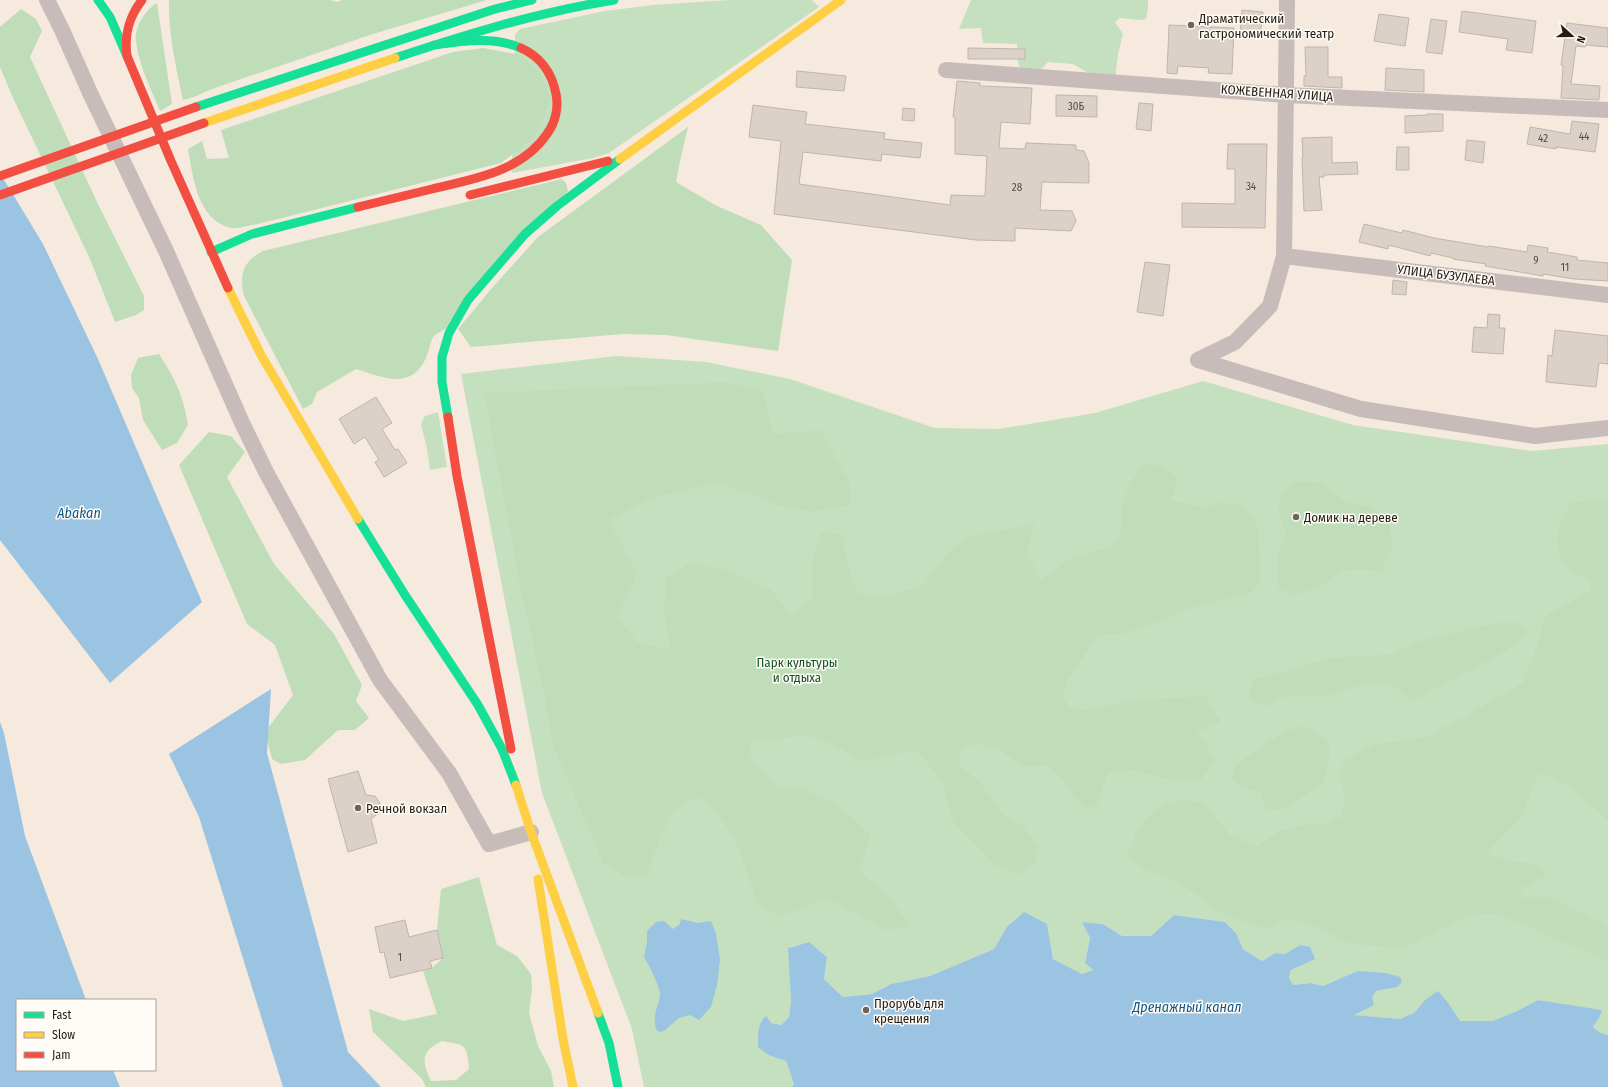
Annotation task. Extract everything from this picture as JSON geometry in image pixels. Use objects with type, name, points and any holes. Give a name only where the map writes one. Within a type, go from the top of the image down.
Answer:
[{"type":"main road","points":[[98,0],[110,17],[211,252],[240,314],[278,386],[404,595],[491,726],[519,792],[531,832],[609,1044],[618,1087]]},
{"type":"main road","points":[[127,56],[125,40],[128,24],[131,15],[142,0]]},
{"type":"main road","points":[[0,176],[196,107],[495,9],[532,0]]},
{"type":"main road","points":[[0,196],[204,123],[434,45],[498,25],[548,12],[614,0]]},
{"type":"main road","points":[[519,792],[457,476],[442,382],[442,357],[449,333],[460,312],[483,282],[513,247],[542,219],[574,192],[841,0]]},
{"type":"main road","points":[[211,252],[252,234],[489,175],[513,166],[532,152],[552,126],[558,108],[558,98],[552,79],[540,60],[528,51],[496,41],[471,40],[434,45]]},
{"type":"main road","points":[[458,198],[592,166],[621,156],[636,147]]},
{"type":"main road","points":[[211,252],[242,248]]},
{"type":"main road","points":[[531,832],[563,1039],[573,1087]]},
{"type":"street","points":[[47,0],[166,251],[243,425],[266,472],[380,680],[449,773],[489,844],[531,832]]},
{"type":"street","points":[[1287,0],[1284,256],[1270,306],[1235,342],[1198,360],[1361,409],[1535,436],[1608,428]]},
{"type":"street","name":"КОЖЕВЕННАЯ УЛИЦА","points":[[946,70],[1286,95],[1608,110]]},
{"type":"street","name":"УЛИЦА БУЗУЛАЕВА","points":[[1284,256],[1608,295]]},
{"type":"green space","points":[[169,0],[330,0],[338,2],[342,0],[487,0],[373,34],[183,100],[171,37]]},
{"type":"green space","points":[[729,0],[812,0],[819,7],[609,153],[593,158],[512,173],[515,36],[520,29],[605,11],[653,5]]},
{"type":"green space","points":[[971,0],[1148,0],[1148,9],[1146,19],[1139,20],[1120,18],[1115,22],[1123,34],[1118,54],[1115,78],[1097,78],[1073,64],[1048,62],[1037,73],[1020,69],[1017,58],[1017,44],[983,43],[981,28],[959,29]]},
{"type":"green space","points":[[157,3],[172,104],[160,111],[143,69],[136,42],[137,31],[141,20],[148,10]]},
{"type":"green space","points":[[21,9],[36,19],[42,31],[30,57],[97,202],[144,296],[144,310],[136,315],[115,322],[90,259],[13,98],[0,67],[0,27]]},
{"type":"green space","points":[[483,48],[520,55],[540,72],[551,99],[535,137],[501,163],[241,227],[231,228],[220,223],[211,216],[204,207],[195,184],[188,149],[202,141],[207,159],[229,158],[221,130],[453,52]]},
{"type":"green space","points":[[688,127],[676,182],[715,205],[761,225],[792,260],[778,351],[666,335],[623,334],[471,347],[458,329],[492,288],[538,237]]},
{"type":"green space","points":[[562,179],[566,183],[568,191],[449,327],[433,337],[426,358],[420,368],[412,375],[395,379],[386,378],[356,369],[317,392],[312,404],[303,409],[244,296],[242,282],[244,269],[251,259],[263,251]]},
{"type":"green space","points":[[159,354],[178,387],[184,404],[188,425],[177,443],[162,450],[143,420],[139,398],[132,388],[131,375],[138,358]]},
{"type":"green space","name":"Парк культуры и отдыха","points":[[617,356],[706,362],[790,379],[935,428],[999,429],[1095,413],[1203,381],[1353,425],[1532,451],[1608,444],[1608,1035],[1599,1032],[1593,1027],[1599,1018],[1601,1010],[1538,1000],[1493,1021],[1459,1021],[1449,1004],[1425,1000],[1414,1013],[1400,1019],[1353,1015],[1372,998],[1376,991],[1397,987],[1359,971],[1323,986],[1311,983],[1293,985],[1289,978],[1300,945],[1285,954],[1274,953],[1262,961],[1243,949],[1236,933],[1225,922],[1174,915],[1151,936],[1122,936],[1103,924],[1082,922],[1090,938],[1085,963],[1093,970],[1082,974],[1053,959],[1047,924],[1006,928],[994,949],[930,976],[891,984],[872,994],[843,997],[824,979],[827,957],[809,942],[789,947],[791,999],[789,1017],[781,1025],[771,1023],[758,1033],[758,1047],[768,1055],[786,1061],[794,1084],[792,1087],[644,1087],[632,1029],[542,793],[461,374]]},
{"type":"green space","points":[[726,382],[762,390],[773,434],[821,430],[850,484],[850,505],[812,512],[777,505],[749,493],[717,483],[651,498],[609,520],[637,574],[617,617],[637,642],[670,650],[664,608],[667,576],[690,563],[724,570],[771,590],[792,616],[812,599],[812,562],[822,531],[842,535],[848,564],[857,593],[881,598],[924,585],[950,550],[970,537],[1035,524],[1027,551],[1041,580],[1069,559],[1110,547],[1121,533],[1121,503],[1134,477],[1145,464],[1162,466],[1178,478],[1171,500],[1202,508],[1223,502],[1245,507],[1258,528],[1261,582],[1251,593],[1185,610],[1149,625],[1122,634],[1098,635],[1077,668],[1068,679],[1062,697],[1070,707],[1085,710],[1126,701],[1205,696],[1221,721],[1197,732],[1216,760],[1200,781],[1170,780],[1134,770],[1109,773],[1100,792],[1097,805],[1086,808],[1075,797],[1063,779],[1046,765],[1022,767],[1000,750],[977,744],[962,749],[959,765],[981,783],[1001,813],[1022,825],[1038,846],[1035,863],[1019,874],[995,865],[952,820],[943,782],[918,752],[904,752],[863,762],[829,742],[803,735],[771,740],[761,739],[750,743],[749,753],[756,765],[779,787],[803,789],[837,804],[870,835],[860,871],[895,903],[909,927],[886,930],[827,898],[780,917],[757,902],[739,849],[717,811],[698,797],[672,812],[646,876],[626,877],[603,863],[552,742],[544,693],[520,585],[484,393]]},
{"type":"green space","points":[[438,412],[447,467],[430,470],[421,424],[425,416]]},
{"type":"green space","points":[[209,432],[231,436],[245,452],[227,477],[274,564],[334,634],[362,685],[356,701],[369,718],[355,730],[338,730],[305,760],[281,764],[272,759],[265,732],[293,695],[275,645],[247,624],[179,465]]},
{"type":"green space","points":[[1298,482],[1324,483],[1344,502],[1370,507],[1389,520],[1393,545],[1381,571],[1360,569],[1342,571],[1322,585],[1294,596],[1278,588],[1277,557],[1286,533],[1278,511],[1282,491]]},
{"type":"green space","points":[[1608,499],[1608,820],[1574,790],[1540,772],[1521,817],[1486,854],[1508,861],[1537,864],[1546,876],[1524,887],[1519,897],[1548,897],[1581,912],[1608,927],[1608,961],[1498,914],[1469,915],[1405,948],[1352,944],[1306,922],[1283,919],[1266,929],[1231,917],[1212,908],[1203,898],[1182,885],[1138,865],[1127,854],[1136,832],[1151,813],[1165,805],[1182,799],[1204,804],[1231,836],[1257,846],[1279,831],[1310,824],[1326,824],[1340,817],[1342,811],[1344,796],[1343,788],[1338,776],[1344,761],[1375,744],[1423,738],[1464,717],[1523,682],[1537,646],[1544,617],[1589,592],[1591,586],[1588,580],[1570,572],[1561,559],[1557,542],[1560,522],[1570,503]]},
{"type":"green space","points":[[1495,623],[1520,623],[1528,631],[1508,650],[1414,700],[1389,684],[1366,683],[1328,696],[1287,695],[1268,706],[1256,703],[1249,693],[1253,680],[1331,658],[1392,654],[1416,642]]},
{"type":"green space","points":[[1298,726],[1319,733],[1328,745],[1330,758],[1322,785],[1282,809],[1266,810],[1260,791],[1244,789],[1231,779],[1235,766],[1261,746]]},
{"type":"green space","points":[[479,877],[497,945],[517,956],[531,974],[532,989],[529,1013],[538,1046],[551,1071],[554,1087],[426,1087],[422,1079],[373,1032],[369,1009],[403,1021],[437,1014],[423,971],[432,968],[443,958],[437,930],[441,889]],"holes":[[[442,1041],[464,1047],[466,1050],[469,1069],[456,1080],[431,1081],[426,1068],[425,1057],[430,1049]]]},
{"type":"water","name":"Abakan","points":[[0,173],[43,244],[98,359],[202,602],[110,683],[0,540]]},
{"type":"water","points":[[271,689],[267,753],[348,1052],[381,1087],[283,1087],[199,817],[169,754]]},
{"type":"water","points":[[0,722],[4,733],[25,836],[86,999],[16,999],[16,1071],[113,1071],[120,1087],[0,1087]]},
{"type":"water","name":"Дренажный канал","points":[[1024,912],[1047,924],[1053,959],[1082,974],[1093,970],[1085,963],[1090,938],[1082,922],[1103,924],[1122,936],[1151,936],[1174,915],[1225,922],[1236,933],[1243,949],[1262,961],[1275,953],[1285,954],[1300,945],[1310,947],[1315,959],[1291,970],[1289,978],[1293,985],[1311,983],[1323,986],[1358,971],[1386,973],[1400,977],[1402,982],[1397,987],[1376,991],[1372,998],[1374,1005],[1354,1015],[1400,1019],[1414,1013],[1425,1000],[1438,991],[1460,1021],[1493,1021],[1538,1000],[1602,1010],[1593,1027],[1599,1032],[1608,1035],[1608,1087],[792,1087],[794,1084],[786,1061],[768,1055],[758,1047],[758,1034],[760,1026],[766,1016],[771,1023],[781,1025],[789,1017],[791,999],[788,948],[809,942],[827,957],[824,979],[843,997],[872,994],[891,984],[930,976],[994,949],[1006,928]]},
{"type":"water","points":[[681,919],[698,923],[711,921],[716,934],[720,960],[717,985],[711,1007],[699,1020],[690,1015],[679,1018],[664,1031],[659,1032],[656,1029],[655,1018],[660,994],[654,975],[644,957],[647,942],[647,931],[656,922],[664,921],[673,929],[680,924]]},
{"type":"building","points":[[1242,10],[1263,12],[1260,37],[1240,34]]},
{"type":"building","points":[[1462,11],[1536,21],[1532,53],[1506,50],[1508,39],[1459,32]]},
{"type":"building","points":[[1379,14],[1409,18],[1405,46],[1374,41]]},
{"type":"building","points":[[1431,19],[1447,21],[1442,54],[1426,52]]},
{"type":"building","points":[[1567,23],[1608,28],[1608,47],[1586,45],[1585,47],[1576,46],[1571,84],[1600,86],[1599,100],[1561,98],[1563,66],[1561,65]]},
{"type":"building","points":[[1169,25],[1234,28],[1232,74],[1208,73],[1209,68],[1178,66],[1177,74],[1167,73]]},
{"type":"building","points":[[1305,47],[1328,47],[1328,77],[1342,77],[1342,88],[1304,86],[1304,76],[1306,76]]},
{"type":"building","points":[[968,48],[1025,49],[1025,59],[968,59]]},
{"type":"building","points":[[1386,68],[1424,70],[1424,92],[1385,90]]},
{"type":"building","points":[[797,71],[846,76],[844,91],[796,87]]},
{"type":"building","points":[[957,81],[980,83],[980,86],[1032,88],[1030,124],[1001,122],[999,148],[1025,149],[1026,143],[1076,145],[1076,150],[1084,151],[1089,163],[1089,183],[1042,182],[1040,210],[1072,211],[1076,221],[1071,231],[1015,228],[1015,241],[976,240],[774,214],[781,141],[749,137],[753,105],[807,112],[805,124],[885,133],[884,139],[922,143],[920,158],[882,154],[881,161],[803,152],[799,184],[950,205],[951,195],[985,196],[987,156],[955,154],[955,117],[953,117]]},
{"type":"building","points":[[1056,95],[1097,96],[1097,117],[1056,116]]},
{"type":"building","points":[[1139,103],[1153,104],[1151,131],[1136,129]]},
{"type":"building","points":[[903,108],[915,109],[914,121],[902,120]]},
{"type":"building","points":[[1443,114],[1443,131],[1405,133],[1405,116]]},
{"type":"building","points":[[1572,121],[1599,124],[1595,152],[1556,147],[1556,149],[1527,144],[1530,127],[1570,134]]},
{"type":"building","points":[[1332,137],[1332,163],[1357,162],[1358,174],[1324,175],[1324,177],[1319,177],[1322,210],[1304,211],[1302,138]]},
{"type":"building","points":[[1467,140],[1485,142],[1483,163],[1465,160]]},
{"type":"building","points":[[1228,144],[1267,144],[1265,228],[1182,227],[1182,203],[1235,204],[1235,169],[1227,169]]},
{"type":"building","points":[[1397,147],[1409,147],[1409,170],[1396,170]]},
{"type":"building","points":[[1364,224],[1402,233],[1403,230],[1434,238],[1488,247],[1527,252],[1528,245],[1548,248],[1547,252],[1577,257],[1577,260],[1608,263],[1608,281],[1574,279],[1543,274],[1543,276],[1485,266],[1486,264],[1453,259],[1431,253],[1430,256],[1389,245],[1388,249],[1359,242]]},
{"type":"building","points":[[1145,262],[1170,265],[1163,316],[1137,312]]},
{"type":"building","points":[[1393,280],[1407,282],[1406,295],[1392,294]]},
{"type":"building","points":[[1488,314],[1500,315],[1499,328],[1505,328],[1503,354],[1472,352],[1474,327],[1487,328]]},
{"type":"building","points":[[1555,330],[1608,336],[1608,364],[1599,363],[1596,387],[1546,382],[1548,355],[1552,356]]},
{"type":"building","points":[[376,397],[392,423],[382,429],[395,450],[398,449],[407,463],[384,477],[375,462],[379,460],[365,437],[354,444],[339,419]]},
{"type":"building","name":"Речной вокзал","points":[[358,771],[366,795],[375,796],[380,803],[380,812],[371,819],[377,843],[348,852],[328,779]]},
{"type":"building","points":[[405,920],[409,937],[437,930],[443,958],[430,961],[432,968],[390,978],[384,952],[380,953],[375,927]]},
{"type":"traffic: fast","points":[[98,0],[110,17],[127,56]]},
{"type":"traffic: fast","points":[[196,107],[495,9],[532,0]]},
{"type":"traffic: fast","points":[[395,58],[503,24],[614,0]]},
{"type":"traffic: fast","points":[[434,45],[478,40],[511,44],[521,48]]},
{"type":"traffic: fast","points":[[448,417],[442,382],[442,357],[449,333],[468,300],[525,234],[557,206],[620,159]]},
{"type":"traffic: fast","points":[[211,252],[252,234],[358,207]]},
{"type":"traffic: fast","points":[[358,519],[405,595],[478,705],[502,749],[516,785]]},
{"type":"traffic: fast","points":[[598,1013],[609,1043],[618,1087]]},
{"type":"traffic: slow","points":[[620,159],[841,0]]},
{"type":"traffic: slow","points":[[204,123],[395,58]]},
{"type":"traffic: slow","points":[[228,288],[261,355],[358,519]]},
{"type":"traffic: slow","points":[[516,785],[531,832],[598,1013]]},
{"type":"traffic: slow","points":[[538,879],[563,1039],[573,1087]]},
{"type":"traffic: jam","points":[[142,0],[128,26],[126,40],[127,56],[171,161],[228,288]]},
{"type":"traffic: jam","points":[[358,207],[464,182],[496,172],[524,157],[536,147],[547,134],[552,125],[557,110],[557,99],[552,79],[544,66],[534,56],[521,48]]},
{"type":"traffic: jam","points":[[0,176],[196,107]]},
{"type":"traffic: jam","points":[[0,195],[204,123]]},
{"type":"traffic: jam","points":[[470,195],[608,161]]},
{"type":"traffic: jam","points":[[448,417],[457,476],[511,749]]},
{"type":"place","name":"Драматический гастрономический театр","points":[[1191,25]]},
{"type":"place","name":"Домик на дереве","points":[[1296,517]]},
{"type":"place","name":"Речной вокзал","points":[[358,808]]},
{"type":"place","name":"Прорубь для крещения","points":[[866,1010]]}]
